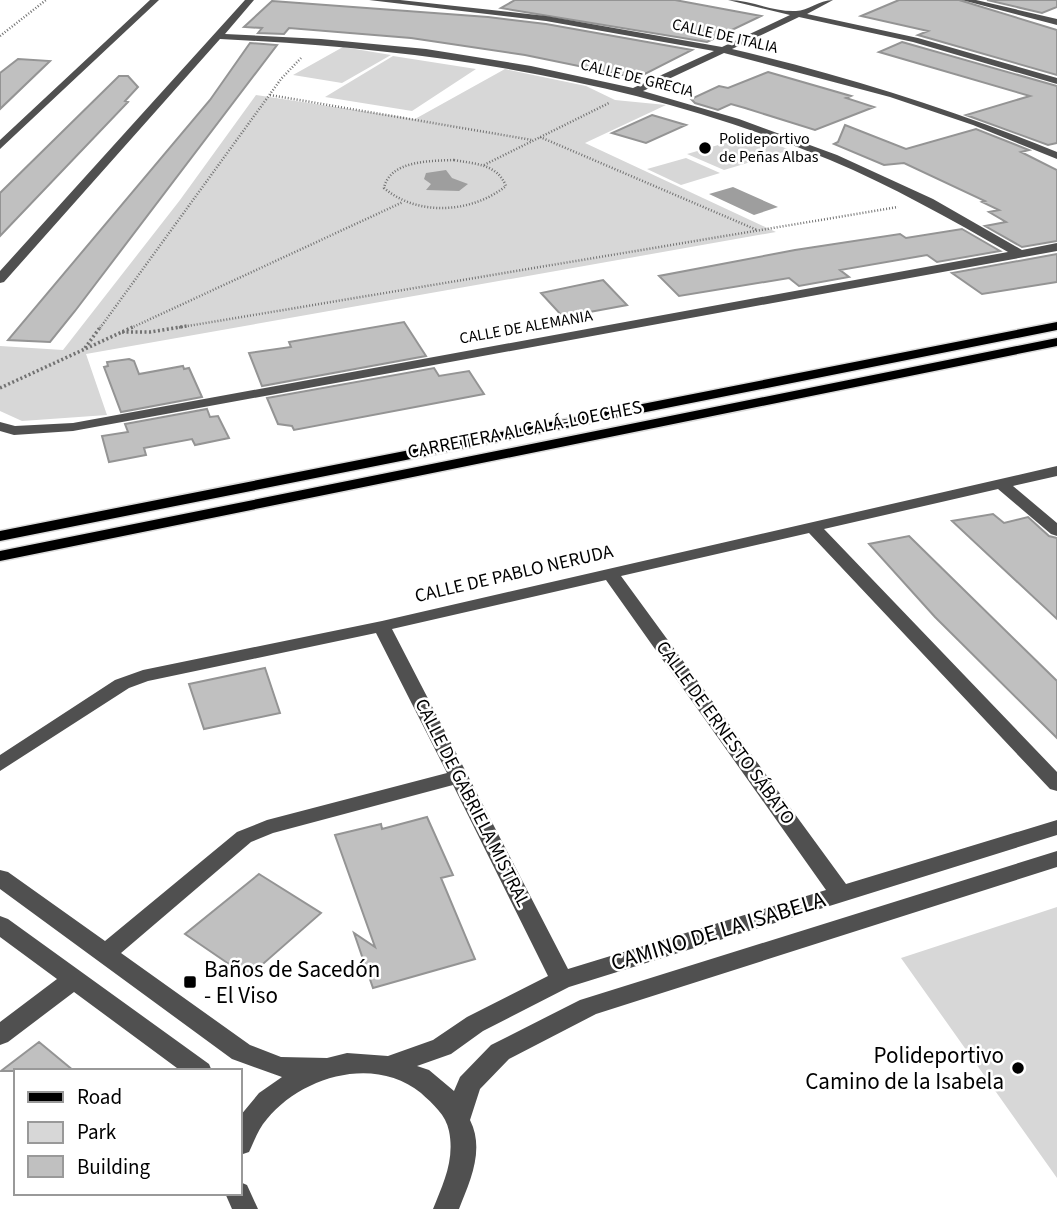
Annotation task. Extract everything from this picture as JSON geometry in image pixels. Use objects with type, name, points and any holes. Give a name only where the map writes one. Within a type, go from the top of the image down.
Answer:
[{"type":"main road","name":"CARRETERA ALCALÁ-LOECHES","points":[[0,536],[1057,326]]},
{"type":"main road","name":"CARRETERA ALCALÁ-LOECHES","points":[[0,556],[1057,342]]},
{"type":"street","points":[[0,146],[155,0]]},
{"type":"street","points":[[0,279],[250,0]]},
{"type":"street","name":"CALLE DE ITALIA","points":[[373,0],[453,6],[573,22],[721,51],[814,73],[911,102],[1057,156]]},
{"type":"street","points":[[732,0],[948,49],[1057,81]]},
{"type":"street","points":[[633,92],[830,0]]},
{"type":"street","points":[[966,0],[1057,22]]},
{"type":"street","name":"CALLE DE GRECIA","points":[[216,36],[323,42],[514,66],[633,92],[711,113],[811,146],[911,191],[969,221],[1020,254]]},
{"type":"street","name":"CALLE DE ALEMANIA","points":[[0,426],[14,431],[73,427],[1057,247]]},
{"type":"street","name":"CALLE DE PABLO NERUDA","points":[[0,764],[122,684],[143,676],[382,626],[1057,471]]},
{"type":"street","points":[[1001,484],[1057,531]]},
{"type":"street","points":[[814,528],[1057,784]]},
{"type":"street","name":"CALLE DE ERNESTO SÁBATO","points":[[610,573],[841,894]]},
{"type":"street","name":"CALLE DE GABRIELA MISTRAL","points":[[382,626],[562,979]]},
{"type":"street","points":[[105,954],[244,837],[267,827],[458,777]]},
{"type":"street","name":"CAMINO DE LA ISABELA","points":[[392,1065],[442,1047],[475,1024],[562,979],[1057,828]]},
{"type":"street","name":"CAMINO DE LA ISABELA","points":[[458,1118],[469,1084],[500,1052],[587,1007],[1057,859]]},
{"type":"street","points":[[0,878],[241,1052],[280,1066],[322,1066],[358,1061],[392,1065],[428,1082],[443,1094],[458,1118],[466,1150],[461,1184],[446,1209]]},
{"type":"street","points":[[0,925],[197,1069]]},
{"type":"street","points":[[0,1035],[74,979]]},
{"type":"street","points":[[242,1138],[259,1108],[287,1083],[322,1066]]},
{"type":"path","points":[[0,36],[46,0]]},
{"type":"path","points":[[84,349],[270,94],[292,66],[323,42]]},
{"type":"path","points":[[270,94],[533,140]]},
{"type":"path","points":[[484,165],[615,100]]},
{"type":"path","points":[[539,137],[758,230]]},
{"type":"path","points":[[438,160],[484,165],[506,179],[506,186],[488,200],[443,207],[404,202],[384,188],[386,177],[407,166],[438,160]]},
{"type":"path","points":[[0,388],[404,202]]},
{"type":"path","points":[[122,332],[150,332],[899,207]]},
{"type":"green space","points":[[343,47],[391,55],[342,83],[293,75]]},
{"type":"green space","points":[[393,56],[476,69],[412,111],[325,97]]},
{"type":"green space","points":[[505,69],[586,86],[615,100],[666,105],[585,143],[776,232],[86,354],[107,415],[22,421],[0,411],[0,346],[63,350],[180,200],[256,95],[415,119]]},
{"type":"green space","points":[[753,135],[790,150],[724,170],[687,154]]},
{"type":"green space","points":[[686,158],[720,173],[681,185],[647,169]]},
{"type":"green space","name":"Polideportivo Camino de la Isabela","points":[[1057,907],[1057,1178],[901,958]]},
{"type":"shaded area","points":[[446,170],[452,178],[468,184],[459,191],[426,190],[431,184],[424,179],[426,173]]},
{"type":"shaded area","points":[[733,187],[778,207],[754,215],[709,194]]},
{"type":"building","points":[[515,0],[675,0],[761,16],[707,42],[501,8]]},
{"type":"building","points":[[899,0],[959,0],[1057,30],[1057,75],[918,35],[928,31],[861,16]]},
{"type":"building","points":[[987,0],[1057,0],[1057,7],[1042,13]]},
{"type":"building","points":[[272,1],[488,17],[546,24],[692,50],[637,78],[525,55],[411,38],[289,28],[284,34],[258,33],[262,28],[244,27]]},
{"type":"building","points":[[902,42],[1057,86],[1057,143],[1048,145],[966,115],[1030,96],[879,52]]},
{"type":"building","points":[[250,43],[277,45],[50,342],[8,340],[210,100]]},
{"type":"building","points":[[18,59],[50,61],[0,109],[0,73]]},
{"type":"building","points":[[768,72],[851,96],[846,98],[874,107],[815,130],[731,104],[718,110],[695,103],[691,99],[719,86],[728,88]]},
{"type":"building","points":[[119,76],[128,76],[138,87],[125,101],[128,102],[0,236],[0,193]]},
{"type":"building","points":[[652,115],[686,125],[646,143],[612,133]]},
{"type":"building","points":[[845,125],[906,149],[976,129],[1029,150],[1021,152],[1057,170],[1057,241],[1022,247],[985,226],[1006,222],[989,212],[999,210],[982,202],[985,201],[904,163],[884,165],[834,144],[838,142]]},
{"type":"building","points":[[962,229],[1000,251],[937,262],[927,255],[840,270],[849,277],[799,286],[789,278],[679,296],[659,276],[795,250],[900,234],[906,238]]},
{"type":"building","points":[[1057,254],[1057,282],[982,294],[952,273]]},
{"type":"building","points":[[603,280],[627,305],[563,317],[541,293]]},
{"type":"building","points":[[404,322],[426,356],[262,386],[249,353],[291,347],[289,342]]},
{"type":"building","points":[[129,359],[134,361],[139,374],[183,366],[184,369],[189,368],[202,397],[121,412],[104,367],[108,366],[107,362]]},
{"type":"building","points":[[434,368],[439,376],[469,371],[484,394],[294,430],[292,426],[278,424],[267,398]]},
{"type":"building","points":[[207,409],[210,417],[218,416],[229,438],[195,445],[192,439],[144,448],[146,455],[109,462],[102,436],[128,432],[125,424]]},
{"type":"building","points":[[993,514],[1004,523],[1028,517],[1049,536],[1057,538],[1057,619],[952,521]]},
{"type":"building","points":[[909,536],[1057,681],[1057,738],[935,617],[869,544]]},
{"type":"building","points":[[265,668],[280,713],[204,729],[189,684]]},
{"type":"building","points":[[427,817],[453,875],[441,878],[475,959],[373,988],[354,933],[375,947],[335,835],[381,824],[382,829]]},
{"type":"building","points":[[259,874],[321,913],[248,977],[185,934]]},
{"type":"building","points":[[39,1042],[72,1069],[14,1069],[1,1071]]},
{"type":"place","name":"Polideportivo de Peñas Albas","points":[[705,148]]},
{"type":"place","name":"Baños de Sacedón - El Viso","points":[[190,982]]},
{"type":"place","name":"Polideportivo Camino de la Isabela","points":[[1018,1068]]}]
